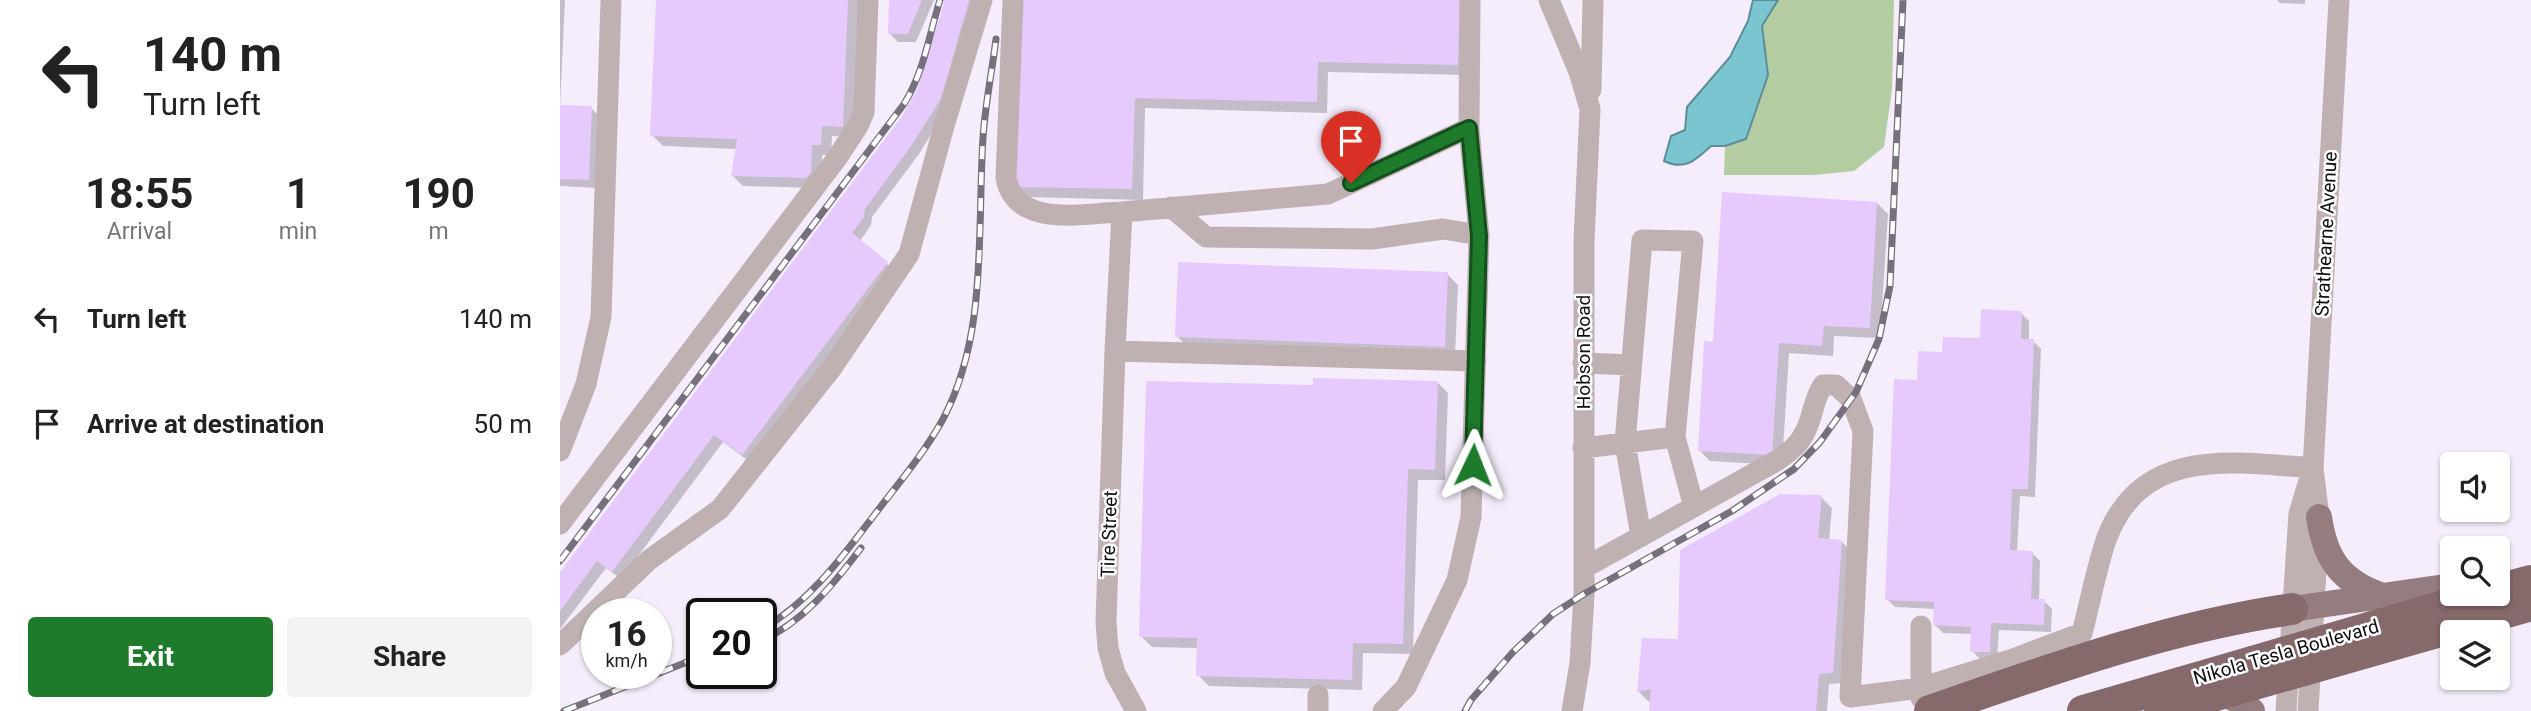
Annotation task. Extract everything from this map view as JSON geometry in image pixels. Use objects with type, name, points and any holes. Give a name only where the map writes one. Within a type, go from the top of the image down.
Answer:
[{"type":"highway","points":[[2510,587],[2531,581]]},
{"type":"highway","name":"Nikola Tesla Boulevard","points":[[2169,703],[2531,605]]},
{"type":"highway","name":"Nikola Tesla Boulevard","points":[[2081,711],[2443,606]]},
{"type":"highway","points":[[1925,699],[2054,669],[2129,644],[2258,614],[2301,635]]},
{"type":"main road","points":[[2319,517],[2323,541],[2331,559],[2355,584],[2383,596]]},
{"type":"main road","points":[[2510,576],[2531,572]]},
{"type":"main road","points":[[2169,703],[2383,596],[2440,588]]},
{"type":"main road","points":[[2301,635],[2531,594]]},
{"type":"main road","points":[[2081,711],[2110,697],[2301,635],[2440,595]]},
{"type":"main road","points":[[2119,711],[2169,703],[2200,693],[2222,694],[2252,711]]},
{"type":"street","points":[[560,451],[586,384],[601,317],[611,0]]},
{"type":"street","points":[[560,524],[837,158],[858,126],[864,113],[867,0]]},
{"type":"street","points":[[560,645],[649,560],[720,509],[831,369],[909,254],[982,0]]},
{"type":"street","points":[[1013,0],[1006,178],[1009,191],[1021,204],[1036,213],[1062,215],[1122,212],[1328,194],[1469,128]]},
{"type":"street","points":[[1382,711],[1406,687],[1457,580],[1471,517],[1479,236],[1469,128],[1470,0]]},
{"type":"street","name":"Hobson Road","points":[[1549,0],[1579,72],[1590,109],[1584,241],[1584,568],[1580,663],[1572,711]]},
{"type":"street","points":[[1590,109],[1593,0]]},
{"type":"street","name":"Strathearne Avenue","points":[[2286,711],[2319,517],[2313,468],[2339,0]]},
{"type":"street","points":[[1171,207],[1206,237],[1372,239],[1443,229],[1479,236]]},
{"type":"street","name":"Tire Street","points":[[1122,212],[1106,622],[1108,649],[1115,673],[1136,711]]},
{"type":"street","points":[[1641,537],[1625,443],[1642,240],[1693,241],[1675,436],[1694,507]]},
{"type":"street","points":[[1115,351],[1476,361]]},
{"type":"street","points":[[1583,363],[1631,365]]},
{"type":"street","points":[[1584,568],[1778,460],[1796,446],[1806,430],[1815,397],[1823,385],[1836,385],[1851,399],[1863,430],[1851,704],[1925,699],[2013,659],[2082,633],[2106,541],[2113,526],[2136,495],[2159,478],[2188,466],[2210,462],[2313,468]]},
{"type":"street","points":[[1583,448],[1675,436]]},
{"type":"street","name":"Strathearne Avenue","points":[[2308,711],[2301,635],[2299,514],[2313,468]]},
{"type":"street","points":[[1920,626],[1925,699],[1923,711]]},
{"type":"green space","points":[[1778,0],[1894,0],[1892,89],[1884,147],[1854,171],[1815,175],[1724,175],[1725,146],[1746,138],[1768,75],[1762,26]]},
{"type":"water","points":[[1753,0],[1778,0],[1762,26],[1768,75],[1746,139],[1725,146],[1711,146],[1695,160],[1684,164],[1664,161],[1671,136],[1685,130],[1687,107],[1730,57],[1748,21]]},
{"type":"building","points":[[656,0],[848,0],[843,127],[822,126],[821,145],[812,145],[811,173],[806,178],[731,176],[737,139],[650,136]]},
{"type":"building","points":[[889,0],[922,0],[908,34],[888,34]]},
{"type":"building","points":[[945,0],[969,0],[941,99],[865,209],[864,217],[852,233],[888,262],[742,455],[714,435],[612,572],[597,561],[560,611],[560,572],[903,115],[917,90]]},
{"type":"building","points":[[1018,0],[1460,0],[1458,65],[1318,62],[1317,102],[1135,98],[1132,189],[1014,187]]},
{"type":"building","points":[[560,105],[592,106],[589,180],[560,179]]},
{"type":"building","points":[[1722,192],[1877,202],[1870,328],[1824,326],[1822,346],[1779,343],[1772,455],[1698,451],[1704,341],[1713,342]]},
{"type":"building","points":[[1178,262],[1448,272],[1445,347],[1175,337]]},
{"type":"building","points":[[1981,309],[2022,311],[2021,339],[2034,339],[2028,489],[2012,489],[2010,550],[2033,551],[2031,599],[2045,599],[2044,625],[1991,623],[1990,652],[1970,652],[1971,627],[1933,625],[1934,602],[1885,600],[1894,379],[1917,380],[1918,351],[1942,352],[1943,337],[1980,338]]},
{"type":"building","points":[[1313,378],[1438,381],[1435,470],[1408,469],[1403,644],[1353,643],[1352,680],[1196,676],[1197,638],[1139,637],[1146,381],[1313,385]]},
{"type":"building","points":[[1780,494],[1822,495],[1818,538],[1842,540],[1833,673],[1819,674],[1816,711],[1649,711],[1651,689],[1637,692],[1642,638],[1678,639],[1680,550]]},
{"type":"railway","points":[[560,561],[904,104],[921,66],[940,0]]},
{"type":"railway","points":[[1465,711],[1471,700],[1513,652],[1553,614],[1732,511],[1794,469],[1820,442],[1856,392],[1879,339],[1890,286],[1903,0]]},
{"type":"railway","points":[[777,620],[822,580],[909,470],[943,419],[957,386],[967,352],[978,282],[984,126],[996,39]]},
{"type":"railway","points":[[777,632],[804,613],[828,589],[861,548]]},
{"type":"railway","points":[[564,711],[686,662]]},
{"type":"route","points":[[1351,183],[1469,128],[1479,236],[1473,465]]}]
